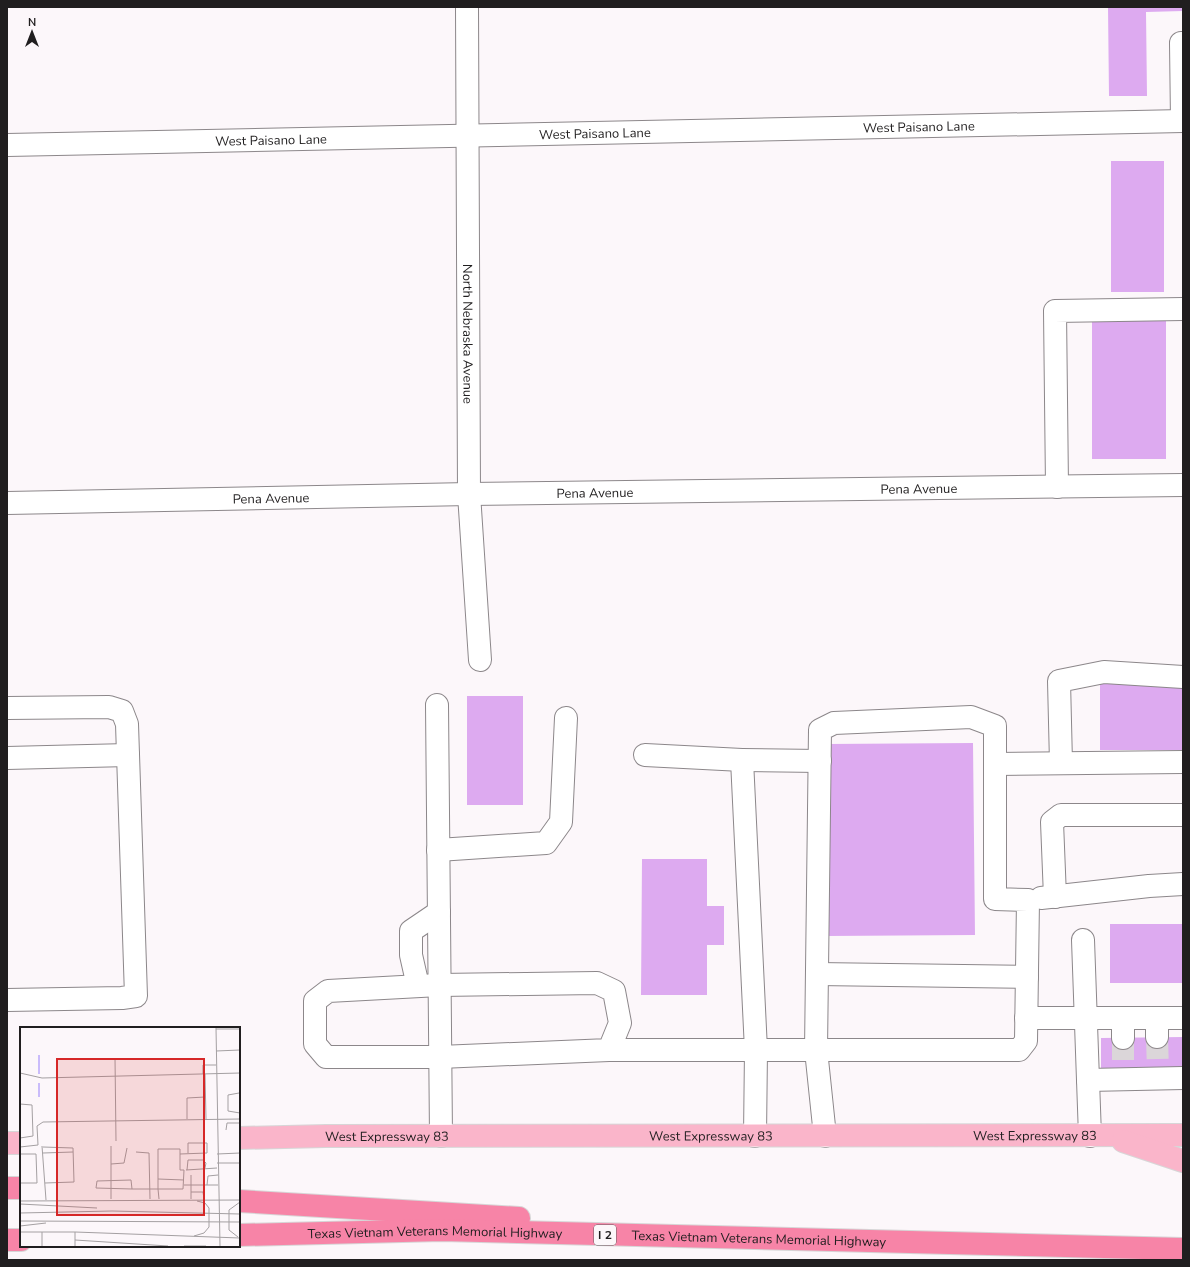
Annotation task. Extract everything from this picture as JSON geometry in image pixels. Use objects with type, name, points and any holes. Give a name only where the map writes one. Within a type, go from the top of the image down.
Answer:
[{"type":"highway","points":[[7,1188],[20,1188]]},
{"type":"highway","points":[[240,1201],[971,1245]]},
{"type":"highway","name":"Texas Vietnam Veterans Memorial Highway","points":[[240,1235],[442,1230],[971,1245],[1183,1249]]},
{"type":"highway","points":[[7,1240],[20,1240]]},
{"type":"main road","name":"West Expressway 83","points":[[240,1138],[326,1136],[1183,1135]]},
{"type":"main road","points":[[1097,1136],[1183,1161]]},
{"type":"main road","points":[[7,1143],[20,1143]]},
{"type":"street","name":"North Nebraska Avenue","points":[[467,7],[469,494],[480,660]]},
{"type":"street","points":[[1182,121],[1181,43],[1183,43]]},
{"type":"street","name":"West Paisano Lane","points":[[7,145],[1182,121]]},
{"type":"street","points":[[1057,487],[1055,311],[1183,309]]},
{"type":"street","name":"Pena Avenue","points":[[7,503],[469,494],[1183,485]]},
{"type":"street","points":[[1061,763],[1059,681],[1104,672],[1183,676]]},
{"type":"street","points":[[437,705],[441,1136]]},
{"type":"street","points":[[7,708],[109,707],[122,712],[127,724],[136,996],[122,998],[7,1000]]},
{"type":"street","points":[[825,1136],[816,1050],[820,730],[834,723],[971,717],[995,726],[995,899],[1028,900],[1149,886],[1183,884]]},
{"type":"street","points":[[438,850],[546,843],[561,822],[566,718]]},
{"type":"street","points":[[7,758],[128,755]]},
{"type":"street","points":[[645,755],[742,760],[820,761]]},
{"type":"street","points":[[742,760],[756,1050],[755,1136]]},
{"type":"street","points":[[995,764],[1183,762]]},
{"type":"street","points":[[1055,896],[1052,822],[1061,815],[1183,815]]},
{"type":"street","points":[[609,1050],[620,1023],[614,991],[597,983],[439,985],[328,991],[315,1001],[315,1044],[326,1057],[440,1057],[609,1050],[1019,1050],[1026,1041],[1028,900]]},
{"type":"street","points":[[418,986],[411,955],[411,931],[439,912]]},
{"type":"street","points":[[1083,940],[1088,1080],[1097,1136]]},
{"type":"street","points":[[817,974],[1027,977]]},
{"type":"street","points":[[1026,1018],[1086,1018],[1124,1028],[1157,1028],[1183,1018]]},
{"type":"street","points":[[1088,1080],[1124,1075],[1158,1075],[1183,1078]]},
{"type":"building","points":[[1108,7],[1183,7],[1183,11],[1146,12],[1147,96],[1109,96]]},
{"type":"building","points":[[1111,161],[1164,161],[1164,292],[1111,292]]},
{"type":"building","points":[[1092,318],[1166,318],[1166,459],[1092,459]]},
{"type":"building","points":[[1100,681],[1183,681],[1183,750],[1100,750]]},
{"type":"building","points":[[467,696],[523,696],[523,805],[467,805]]},
{"type":"building","points":[[973,743],[975,935],[827,936],[826,744]]},
{"type":"building","points":[[642,859],[707,859],[707,906],[724,906],[724,945],[707,945],[707,995],[641,995]]},
{"type":"building","points":[[1110,924],[1183,924],[1183,983],[1110,983]]},
{"type":"building","points":[[1183,1037],[1183,1071],[1101,1071],[1101,1038]]},
{"type":"tunnel","points":[[1157,1037],[1158,1071]]},
{"type":"tunnel","points":[[1123,1038],[1123,1071]]}]
